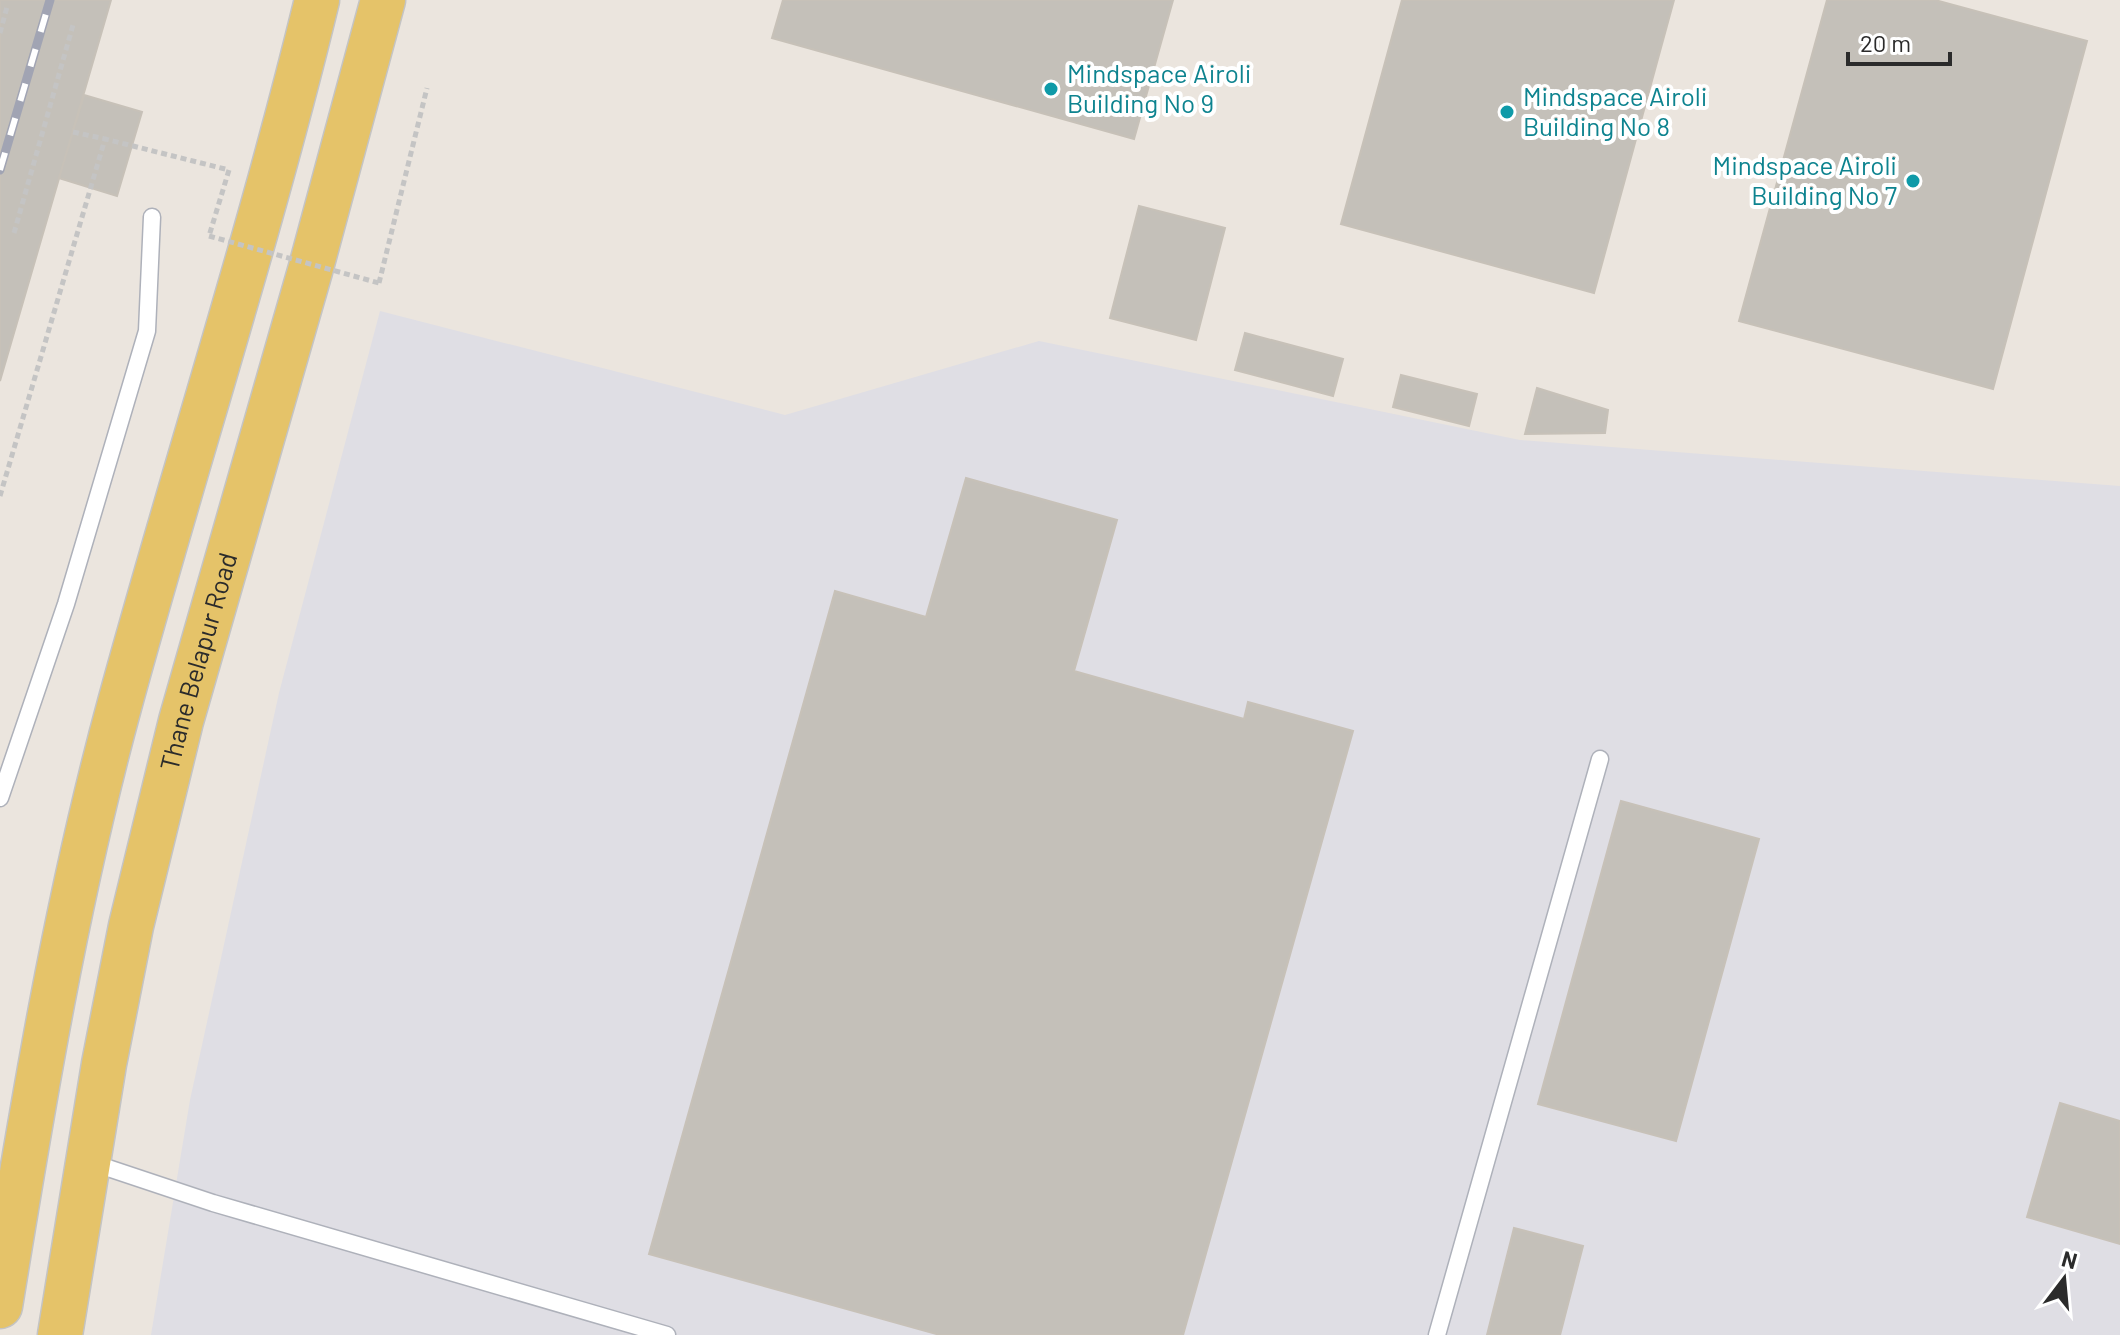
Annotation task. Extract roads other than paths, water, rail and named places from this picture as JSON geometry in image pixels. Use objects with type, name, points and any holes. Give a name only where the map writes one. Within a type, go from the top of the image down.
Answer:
[{"type":"main road","points":[[0,1306],[19,1151],[68,912],[116,720],[249,254],[317,0]]},
{"type":"main road","name":"Thane Belapur Road","points":[[60,1335],[104,1064],[131,926],[181,721],[306,286],[383,0]]},
{"type":"lane","points":[[0,798],[66,604],[147,331],[152,217]]},
{"type":"lane","points":[[1437,1335],[1600,759]]},
{"type":"lane","points":[[89,1162],[213,1203],[667,1335]]},
{"type":"railway","points":[[0,170],[50,0]]},
{"type":"place","name":"Mindspace Airoli Building No 9","points":[[1051,89]]},
{"type":"place","name":"Mindspace Airoli Building No 8","points":[[1507,112]]},
{"type":"place","name":"Mindspace Airoli Building No 7","points":[[1913,181]]}]
